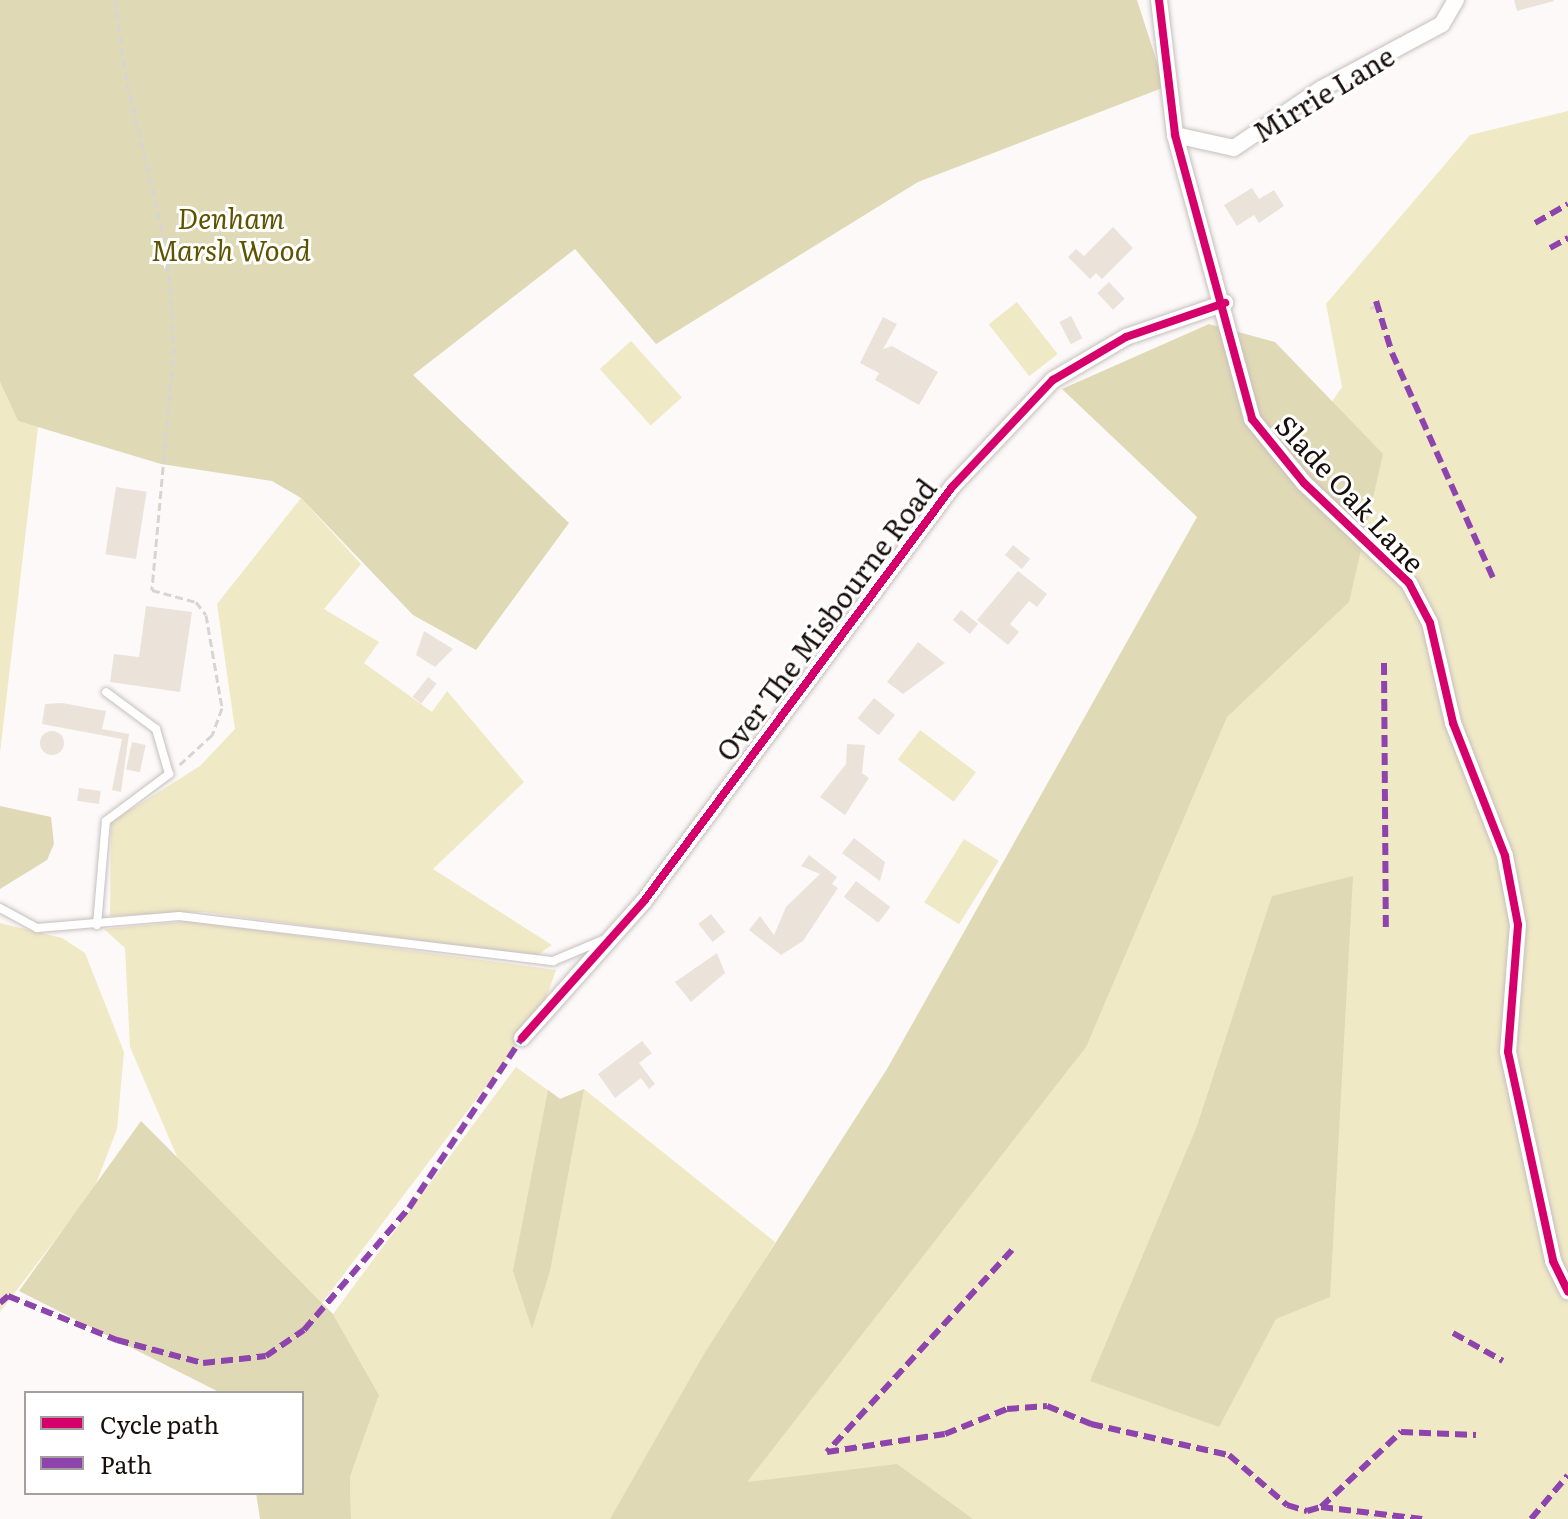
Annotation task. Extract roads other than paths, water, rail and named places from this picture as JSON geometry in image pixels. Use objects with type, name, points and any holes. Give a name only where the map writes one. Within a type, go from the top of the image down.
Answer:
[{"type":"street","name":"Slade Oak Lane","points":[[1159,0],[1175,135],[1192,215],[1225,303],[1252,419],[1304,483],[1409,583],[1430,623],[1453,723],[1505,856],[1518,925],[1508,1052],[1553,1261],[1568,1292]]},
{"type":"street","name":"Mirrie Lane","points":[[1175,135],[1234,148],[1321,89],[1442,24],[1456,0]]},
{"type":"street","name":"Over The Misbourne Road","points":[[522,1038],[616,935],[952,487],[1053,380],[1126,337],[1225,303]]},
{"type":"lane","points":[[97,925],[106,821],[169,774],[156,729],[106,692]]},
{"type":"lane","points":[[0,908],[37,928],[179,916],[553,961],[616,935]]},
{"type":"park label","name":"Denham Marsh Wood","points":[[231,233]]}]
